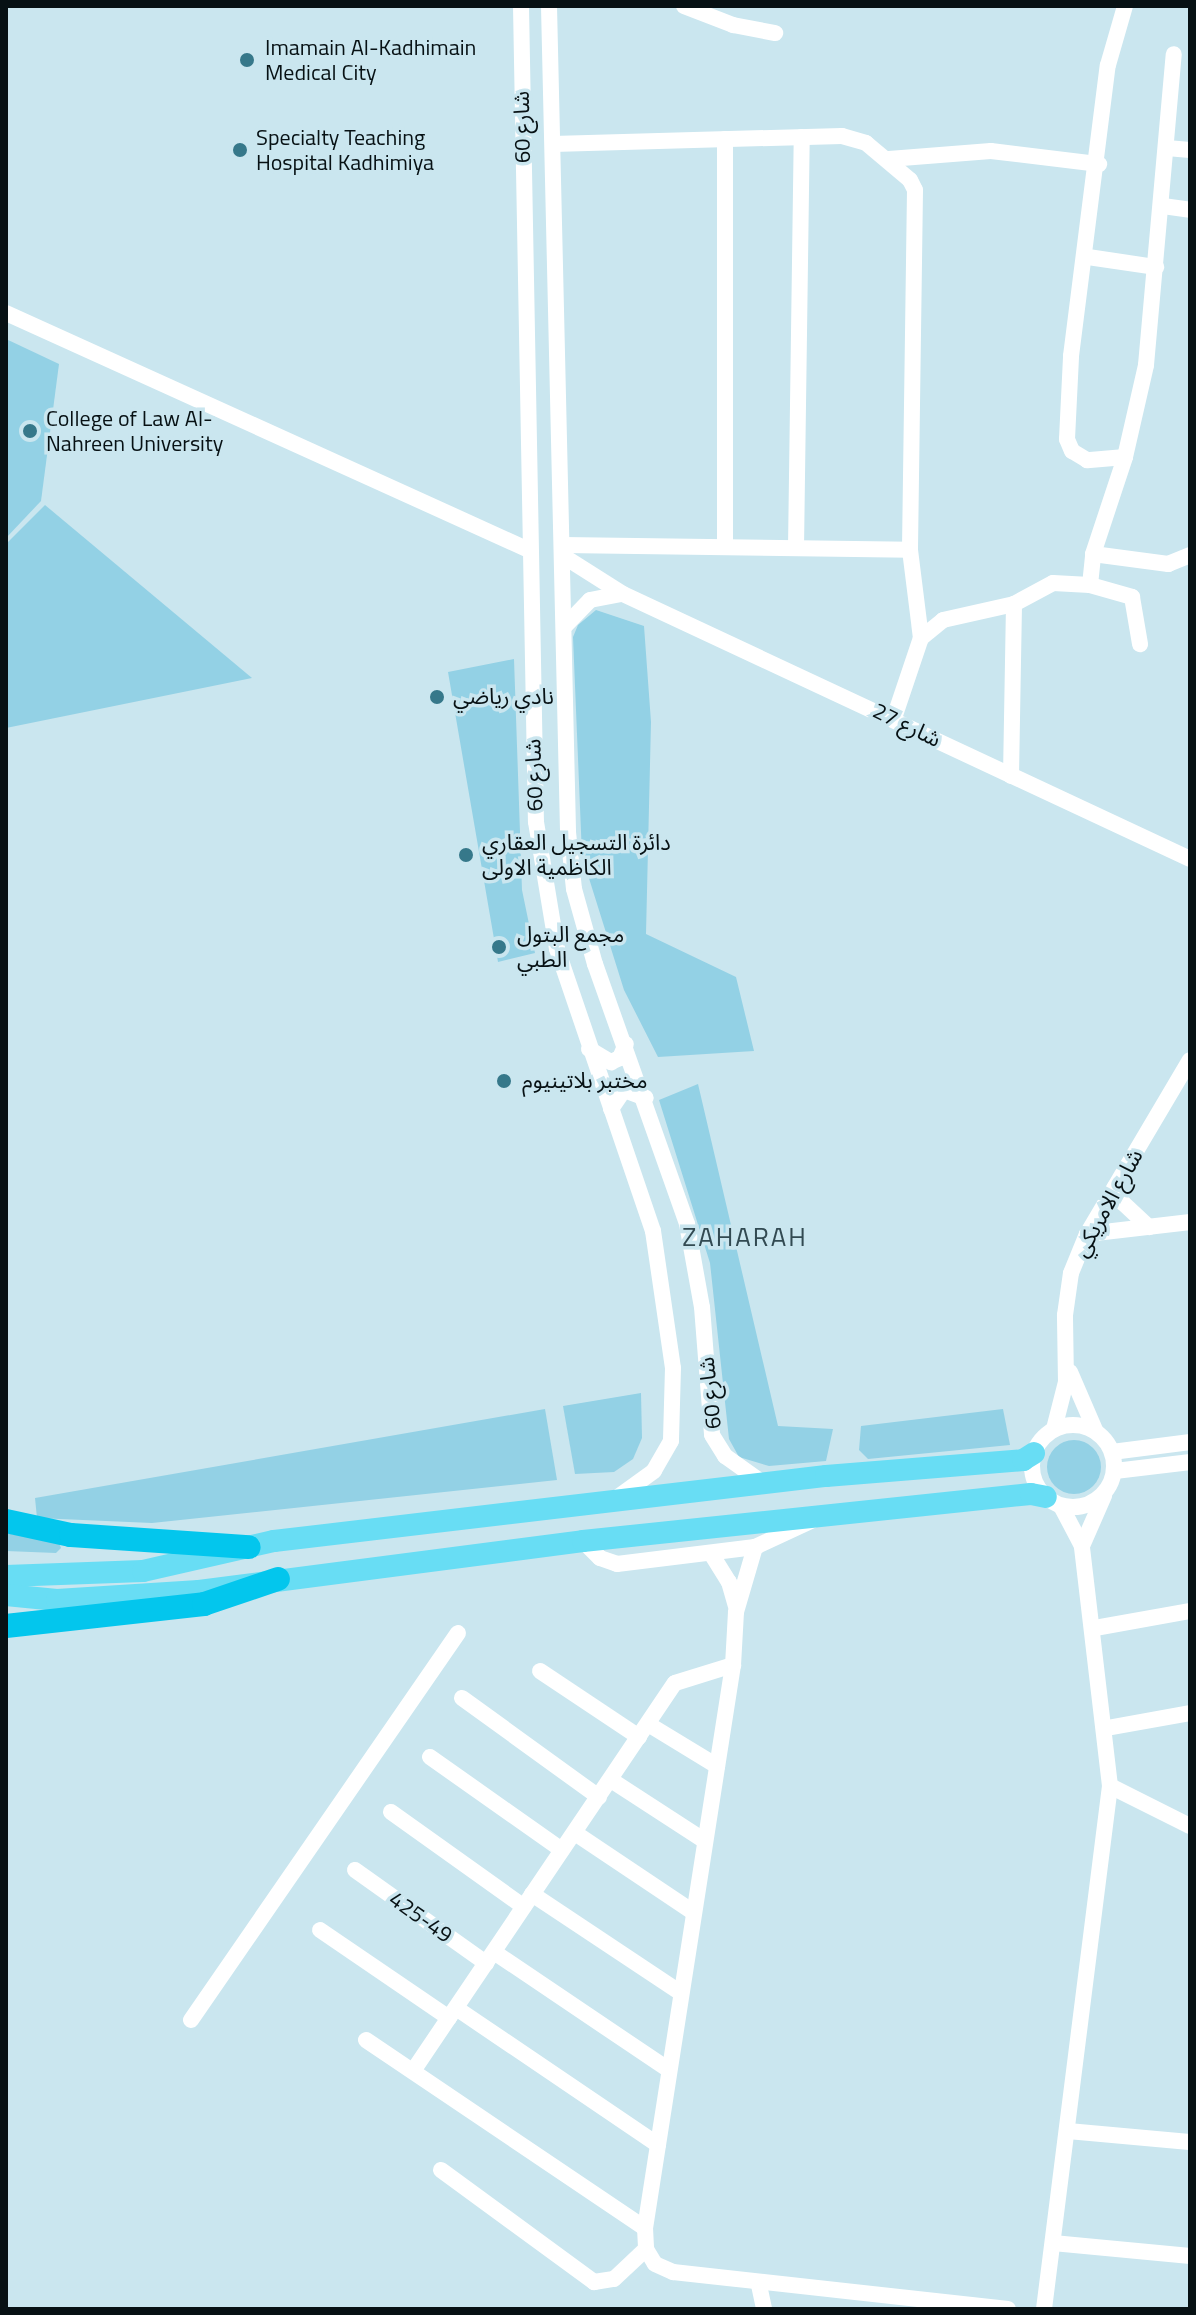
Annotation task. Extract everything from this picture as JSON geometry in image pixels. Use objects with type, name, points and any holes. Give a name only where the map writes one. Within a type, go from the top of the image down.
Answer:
[{"type":"highway","points":[[6,1521],[71,1535],[251,1546]]},
{"type":"highway","points":[[6,1626],[204,1604],[267,1580]]},
{"type":"main road","points":[[6,1576],[143,1571],[251,1546],[763,1483],[1023,1460],[1034,1453]]},
{"type":"main road","points":[[875,1471],[863,1490],[876,1510]]},
{"type":"main road","points":[[826,1476],[842,1493],[827,1515]]},
{"type":"main road","points":[[6,1595],[57,1600],[267,1580],[554,1544],[1031,1494],[1053,1501]]},
{"type":"main road","points":[[579,1504],[572,1524],[583,1541]]},
{"type":"main road","points":[[546,1508],[561,1524],[554,1544]]},
{"type":"main road","points":[[251,1546],[266,1563],[267,1580]]},
{"type":"street","name":"شارع 60","points":[[521,6],[536,822],[557,949],[588,1048],[653,1231],[671,1354],[674,1422],[671,1441],[654,1471],[614,1500]]},
{"type":"street","name":"شارع 60","points":[[549,6],[568,832],[574,889],[595,964],[646,1098],[698,1274],[712,1435],[725,1456],[763,1483]]},
{"type":"street","points":[[684,6],[733,25],[775,33]]},
{"type":"street","points":[[1125,6],[1108,65],[1088,257],[1071,356],[1067,439],[1072,451],[1087,460],[1125,457]]},
{"type":"street","points":[[1090,585],[1093,554],[1125,457],[1146,365],[1163,206],[1174,54]]},
{"type":"street","points":[[796,548],[802,137]]},
{"type":"street","points":[[553,144],[855,138],[889,159],[915,190],[910,550],[921,638],[894,718]]},
{"type":"street","points":[[725,139],[725,546]]},
{"type":"street","points":[[1167,148],[1189,148]]},
{"type":"street","points":[[889,159],[991,151],[1099,164]]},
{"type":"street","points":[[1163,206],[1190,210]]},
{"type":"street","points":[[1088,257],[1156,267]]},
{"type":"street","points":[[6,313],[529,550]]},
{"type":"street","points":[[563,551],[725,546],[910,550]]},
{"type":"street","name":"شارع 27","points":[[563,551],[623,594],[894,718],[1190,859]]},
{"type":"street","points":[[1093,554],[1168,564],[1190,555]]},
{"type":"street","points":[[921,638],[943,620],[1014,604],[1053,583],[1090,585],[1132,597],[1140,644]]},
{"type":"street","points":[[565,627],[590,600],[623,594]]},
{"type":"street","points":[[1011,776],[1014,604]]},
{"type":"street","points":[[588,1048],[611,1062],[620,1058],[626,1044]]},
{"type":"street","name":"شارع الامريكي","points":[[1054,1429],[1066,1359],[1071,1273],[1087,1234],[1190,1060]]},
{"type":"street","points":[[611,1109],[624,1090],[646,1098]]},
{"type":"street","points":[[1115,1187],[1122,1202],[1149,1227]]},
{"type":"street","points":[[1087,1234],[1190,1222]]},
{"type":"street","name":"شارع الامريكي","points":[[1066,1359],[1096,1432]]},
{"type":"street","points":[[1044,2309],[1110,1786],[1107,1728],[1082,1546],[1053,1501],[1033,1477],[1034,1453],[1054,1429],[1083,1426],[1096,1432],[1112,1452],[1115,1471],[1082,1546]]},
{"type":"street","points":[[1112,1452],[1190,1442]]},
{"type":"street","points":[[1115,1471],[1190,1462]]},
{"type":"street","points":[[1053,1501],[1086,1506],[1107,1491]]},
{"type":"street","points":[[583,1541],[600,1558],[617,1564],[712,1555],[755,1547],[827,1515]]},
{"type":"street","points":[[755,1547],[736,1612],[733,1665],[645,2228],[646,2249],[655,2264],[673,2272],[759,2285],[997,2308]]},
{"type":"street","points":[[712,1555],[729,1582],[736,1612]]},
{"type":"street","points":[[1095,1628],[1190,1611]]},
{"type":"street","points":[[191,2020],[458,1633]]},
{"type":"street","points":[[413,2071],[675,1683],[733,1665]]},
{"type":"street","points":[[540,1671],[643,1730],[717,1766]]},
{"type":"street","points":[[462,1698],[599,1797]]},
{"type":"street","points":[[1107,1728],[1190,1713]]},
{"type":"street","points":[[430,1757],[562,1850]]},
{"type":"street","points":[[611,1780],[705,1841]]},
{"type":"street","points":[[1110,1786],[1190,1825]]},
{"type":"street","points":[[391,1812],[681,1993]]},
{"type":"street","points":[[575,1833],[693,1912]]},
{"type":"street","name":"425-49","points":[[355,1870],[669,2070]]},
{"type":"street","points":[[320,1930],[658,2145]]},
{"type":"street","points":[[366,2040],[645,2228]]},
{"type":"street","points":[[1068,2131],[1190,2142]]},
{"type":"street","points":[[441,2170],[594,2282],[614,2279],[646,2249]]},
{"type":"street","points":[[1053,2243],[1190,2256]]},
{"type":"street","points":[[759,2285],[764,2309]]},
{"type":"shaded area","name":"College of Law Al- Nahreen University","points":[[6,339],[59,364],[41,501],[6,538]]},
{"type":"shaded area","points":[[45,505],[252,678],[6,728],[6,544]]},
{"type":"shaded area","points":[[596,610],[644,626],[651,722],[646,934],[736,977],[754,1051],[658,1057],[624,990],[582,856],[573,637],[578,625]]},
{"type":"shaded area","points":[[514,659],[522,890],[535,953],[498,962],[448,672]]},
{"type":"shaded area","points":[[698,1084],[778,1426],[833,1429],[826,1461],[769,1466],[739,1457],[729,1439],[710,1263],[659,1100]]},
{"type":"shaded area","points":[[641,1393],[642,1438],[633,1459],[614,1472],[575,1474],[563,1406]]},
{"type":"shaded area","points":[[545,1409],[557,1480],[152,1523],[37,1518],[35,1498]]},
{"type":"shaded area","points":[[1003,1409],[1010,1445],[868,1459],[859,1450],[861,1426]]},
{"type":"shaded area","points":[[1074,1440],[1093,1448],[1101,1467],[1093,1486],[1074,1494],[1055,1486],[1047,1467],[1055,1448]]},
{"type":"shaded area","points":[[6,1533],[59,1543],[61,1548],[56,1553],[6,1551]]},
{"type":"place","name":"Imamain Al-Kadhimain Medical City","points":[[247,60]]},
{"type":"place","name":"Specialty Teaching Hospital Kadhimiya","points":[[240,150]]},
{"type":"place","name":"College of Law Al- Nahreen University","points":[[30,431]]},
{"type":"place","name":"نادي رياضي","points":[[437,697]]},
{"type":"place","name":"دائرة التسجيل العقاري الكاظمية الاولى","points":[[466,855]]},
{"type":"place","name":"مجمع البتول الطبي","points":[[499,947]]},
{"type":"place","name":"مختبر بلاتينيوم","points":[[504,1081]]},
{"type":"district","name":"ZAHARAH","points":[[745,1237]]}]
